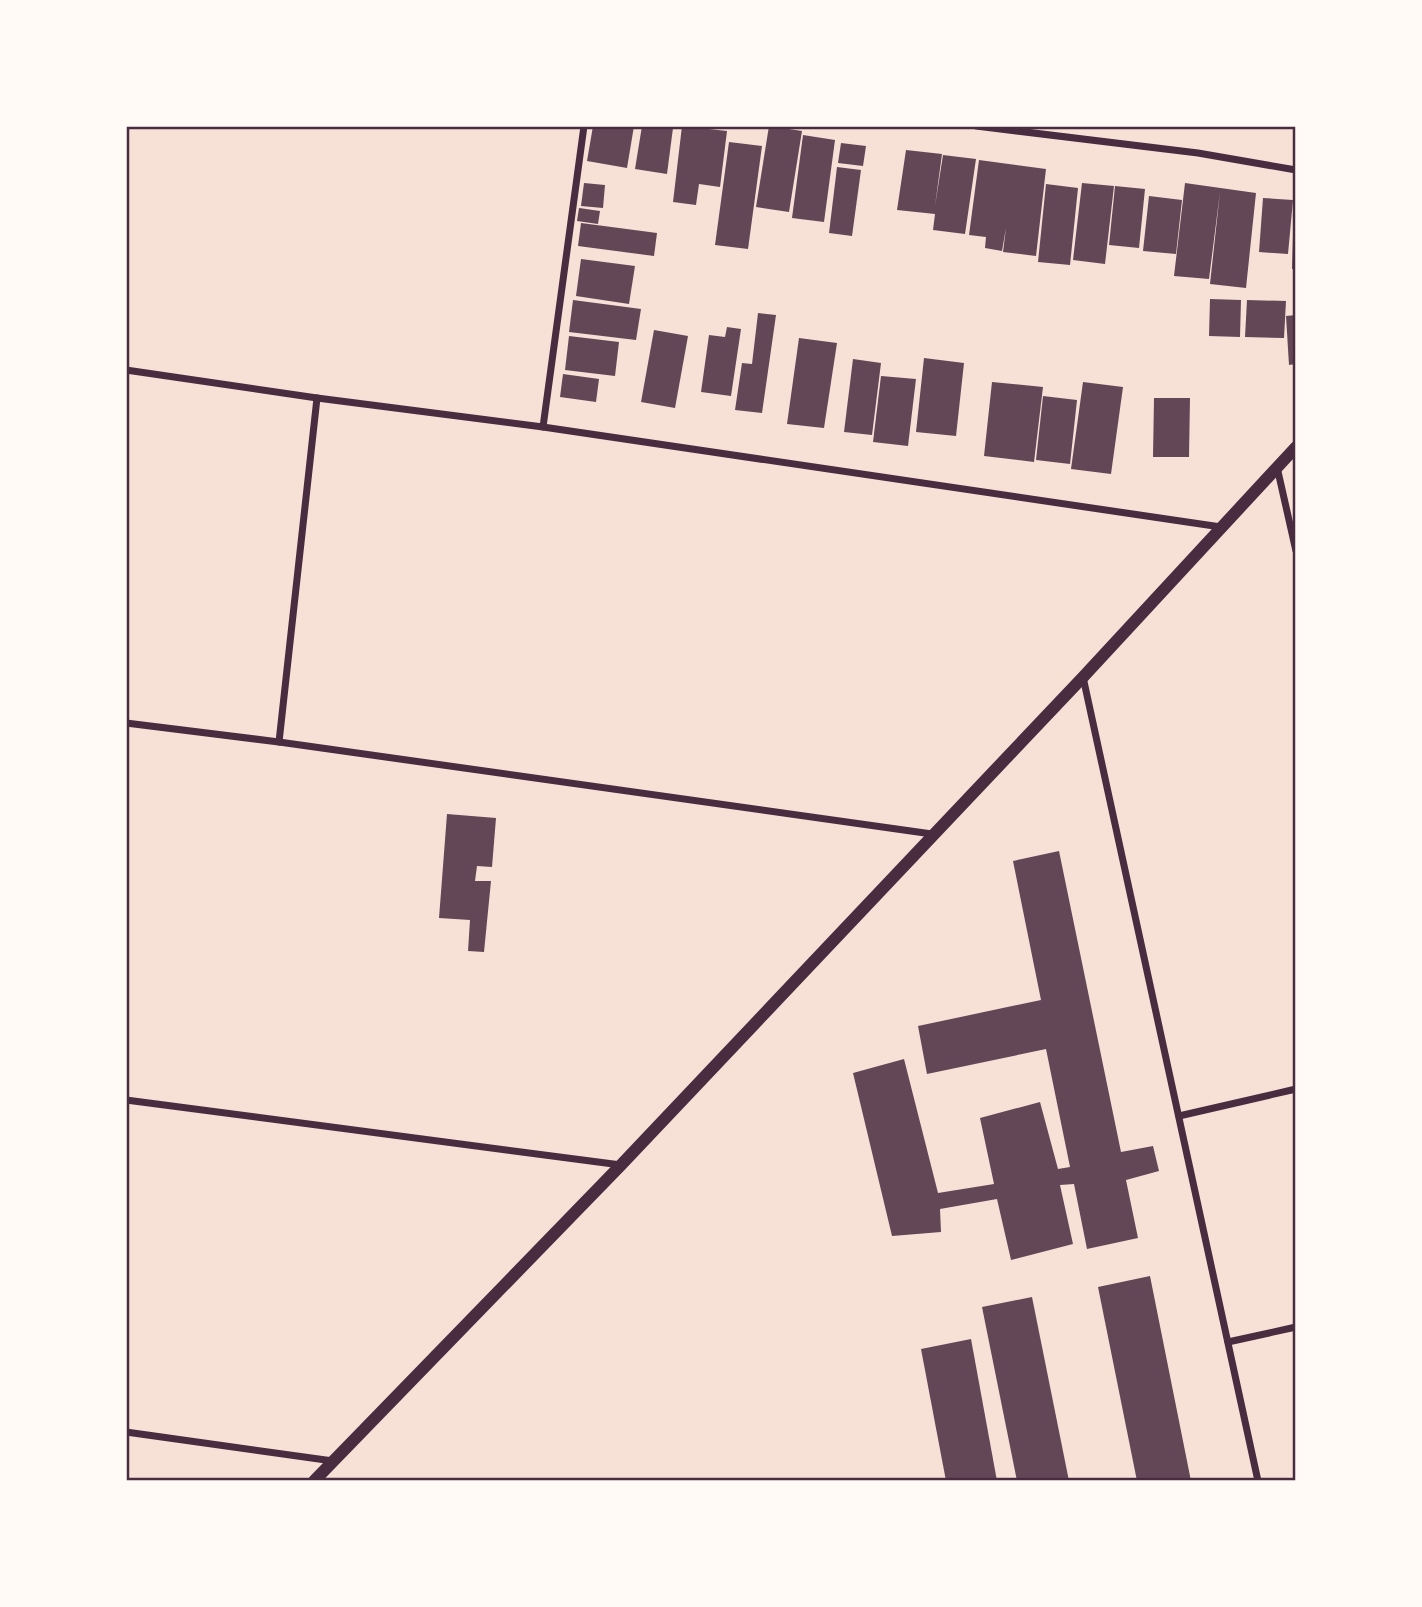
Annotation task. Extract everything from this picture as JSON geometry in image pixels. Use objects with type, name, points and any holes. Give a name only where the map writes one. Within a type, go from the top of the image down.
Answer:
[{"type":"street","points":[[543,427],[584,126]]},
{"type":"street","points":[[976,126],[1198,153],[1296,170]]},
{"type":"street","points":[[126,370],[543,427],[1221,527]]},
{"type":"street","points":[[279,742],[317,398]]},
{"type":"street","points":[[314,1481],[621,1165],[1083,677],[1296,447]]},
{"type":"street","points":[[1277,467],[1296,551]]},
{"type":"street","points":[[1083,677],[1258,1481]]},
{"type":"street","points":[[126,723],[932,834]]},
{"type":"street","points":[[1179,1116],[1296,1089]]},
{"type":"street","points":[[126,1100],[621,1165]]},
{"type":"street","points":[[1228,1342],[1296,1327]]},
{"type":"street","points":[[126,1432],[335,1461]]},
{"type":"building","points":[[593,126],[634,126],[627,168],[587,161]]},
{"type":"building","points":[[642,126],[673,128],[667,174],[635,169]]},
{"type":"building","points":[[682,126],[727,131],[720,187],[699,184],[696,205],[673,202]]},
{"type":"building","points":[[769,126],[802,131],[789,212],[756,207]]},
{"type":"building","points":[[803,135],[835,140],[824,222],[792,218]]},
{"type":"building","points":[[729,142],[762,146],[748,249],[715,245]]},
{"type":"building","points":[[841,143],[866,146],[863,166],[838,163]]},
{"type":"building","points":[[906,150],[942,154],[935,206],[943,155],[976,159],[965,234],[933,230],[935,214],[897,210]]},
{"type":"building","points":[[979,160],[1046,169],[1036,256],[1003,252],[1006,228],[1002,251],[985,248],[986,237],[969,235]]},
{"type":"building","points":[[837,167],[861,170],[852,236],[829,233]]},
{"type":"building","points":[[584,183],[605,185],[603,208],[581,206]]},
{"type":"building","points":[[1082,183],[1114,186],[1105,264],[1073,260]]},
{"type":"building","points":[[1185,183],[1256,193],[1246,288],[1210,284],[1220,192],[1209,279],[1174,276]]},
{"type":"building","points":[[1046,184],[1078,188],[1070,265],[1038,262]]},
{"type":"building","points":[[1115,186],[1145,189],[1139,248],[1109,245]]},
{"type":"building","points":[[1149,196],[1182,200],[1176,254],[1143,251]]},
{"type":"building","points":[[1263,198],[1293,200],[1288,254],[1259,252]]},
{"type":"building","points":[[1294,204],[1296,269],[1292,269]]},
{"type":"building","points":[[579,208],[600,211],[598,224],[577,221]]},
{"type":"building","points":[[581,223],[657,233],[654,256],[578,246]]},
{"type":"building","points":[[581,259],[635,266],[629,304],[576,296]]},
{"type":"building","points":[[1210,299],[1241,300],[1240,337],[1209,336]]},
{"type":"building","points":[[573,300],[641,309],[636,340],[569,332]]},
{"type":"building","points":[[1247,300],[1286,301],[1284,338],[1245,337]]},
{"type":"building","points":[[758,313],[776,315],[762,413],[735,410],[742,363],[752,364]]},
{"type":"building","points":[[1296,315],[1296,364],[1289,365],[1286,316]]},
{"type":"building","points":[[727,327],[741,329],[731,396],[701,392],[709,335],[725,337]]},
{"type":"building","points":[[654,330],[688,336],[675,408],[641,402]]},
{"type":"building","points":[[569,336],[619,342],[615,376],[565,370]]},
{"type":"building","points":[[799,338],[837,343],[824,428],[787,424]]},
{"type":"building","points":[[924,358],[964,363],[956,436],[916,432]]},
{"type":"building","points":[[853,359],[881,363],[872,435],[844,432]]},
{"type":"building","points":[[563,374],[599,379],[596,402],[560,397]]},
{"type":"building","points":[[881,376],[916,379],[908,446],[873,442]]},
{"type":"building","points":[[992,382],[1043,387],[1034,462],[984,456]]},
{"type":"building","points":[[1083,382],[1123,387],[1111,474],[1071,469]]},
{"type":"building","points":[[1043,396],[1077,400],[1070,464],[1036,460]]},
{"type":"building","points":[[1154,398],[1190,398],[1189,457],[1153,457]]},
{"type":"building","points":[[447,814],[496,818],[492,867],[477,866],[475,881],[491,881],[484,952],[468,951],[470,920],[439,918]]},
{"type":"building","points":[[1059,851],[1121,1152],[1153,1146],[1159,1171],[1126,1180],[1138,1238],[1087,1249],[1074,1184],[1060,1185],[1073,1244],[1011,1260],[997,1199],[940,1209],[941,1232],[892,1236],[853,1073],[904,1059],[938,1193],[994,1184],[980,1118],[1040,1102],[1058,1169],[1070,1167],[1046,1049],[927,1074],[918,1026],[1041,1000],[1013,861]]},
{"type":"building","points":[[1150,1276],[1191,1481],[1137,1481],[1098,1287]]},
{"type":"building","points":[[1032,1297],[1069,1481],[1017,1481],[982,1307]]},
{"type":"building","points":[[971,1339],[997,1481],[946,1481],[921,1349]]}]
